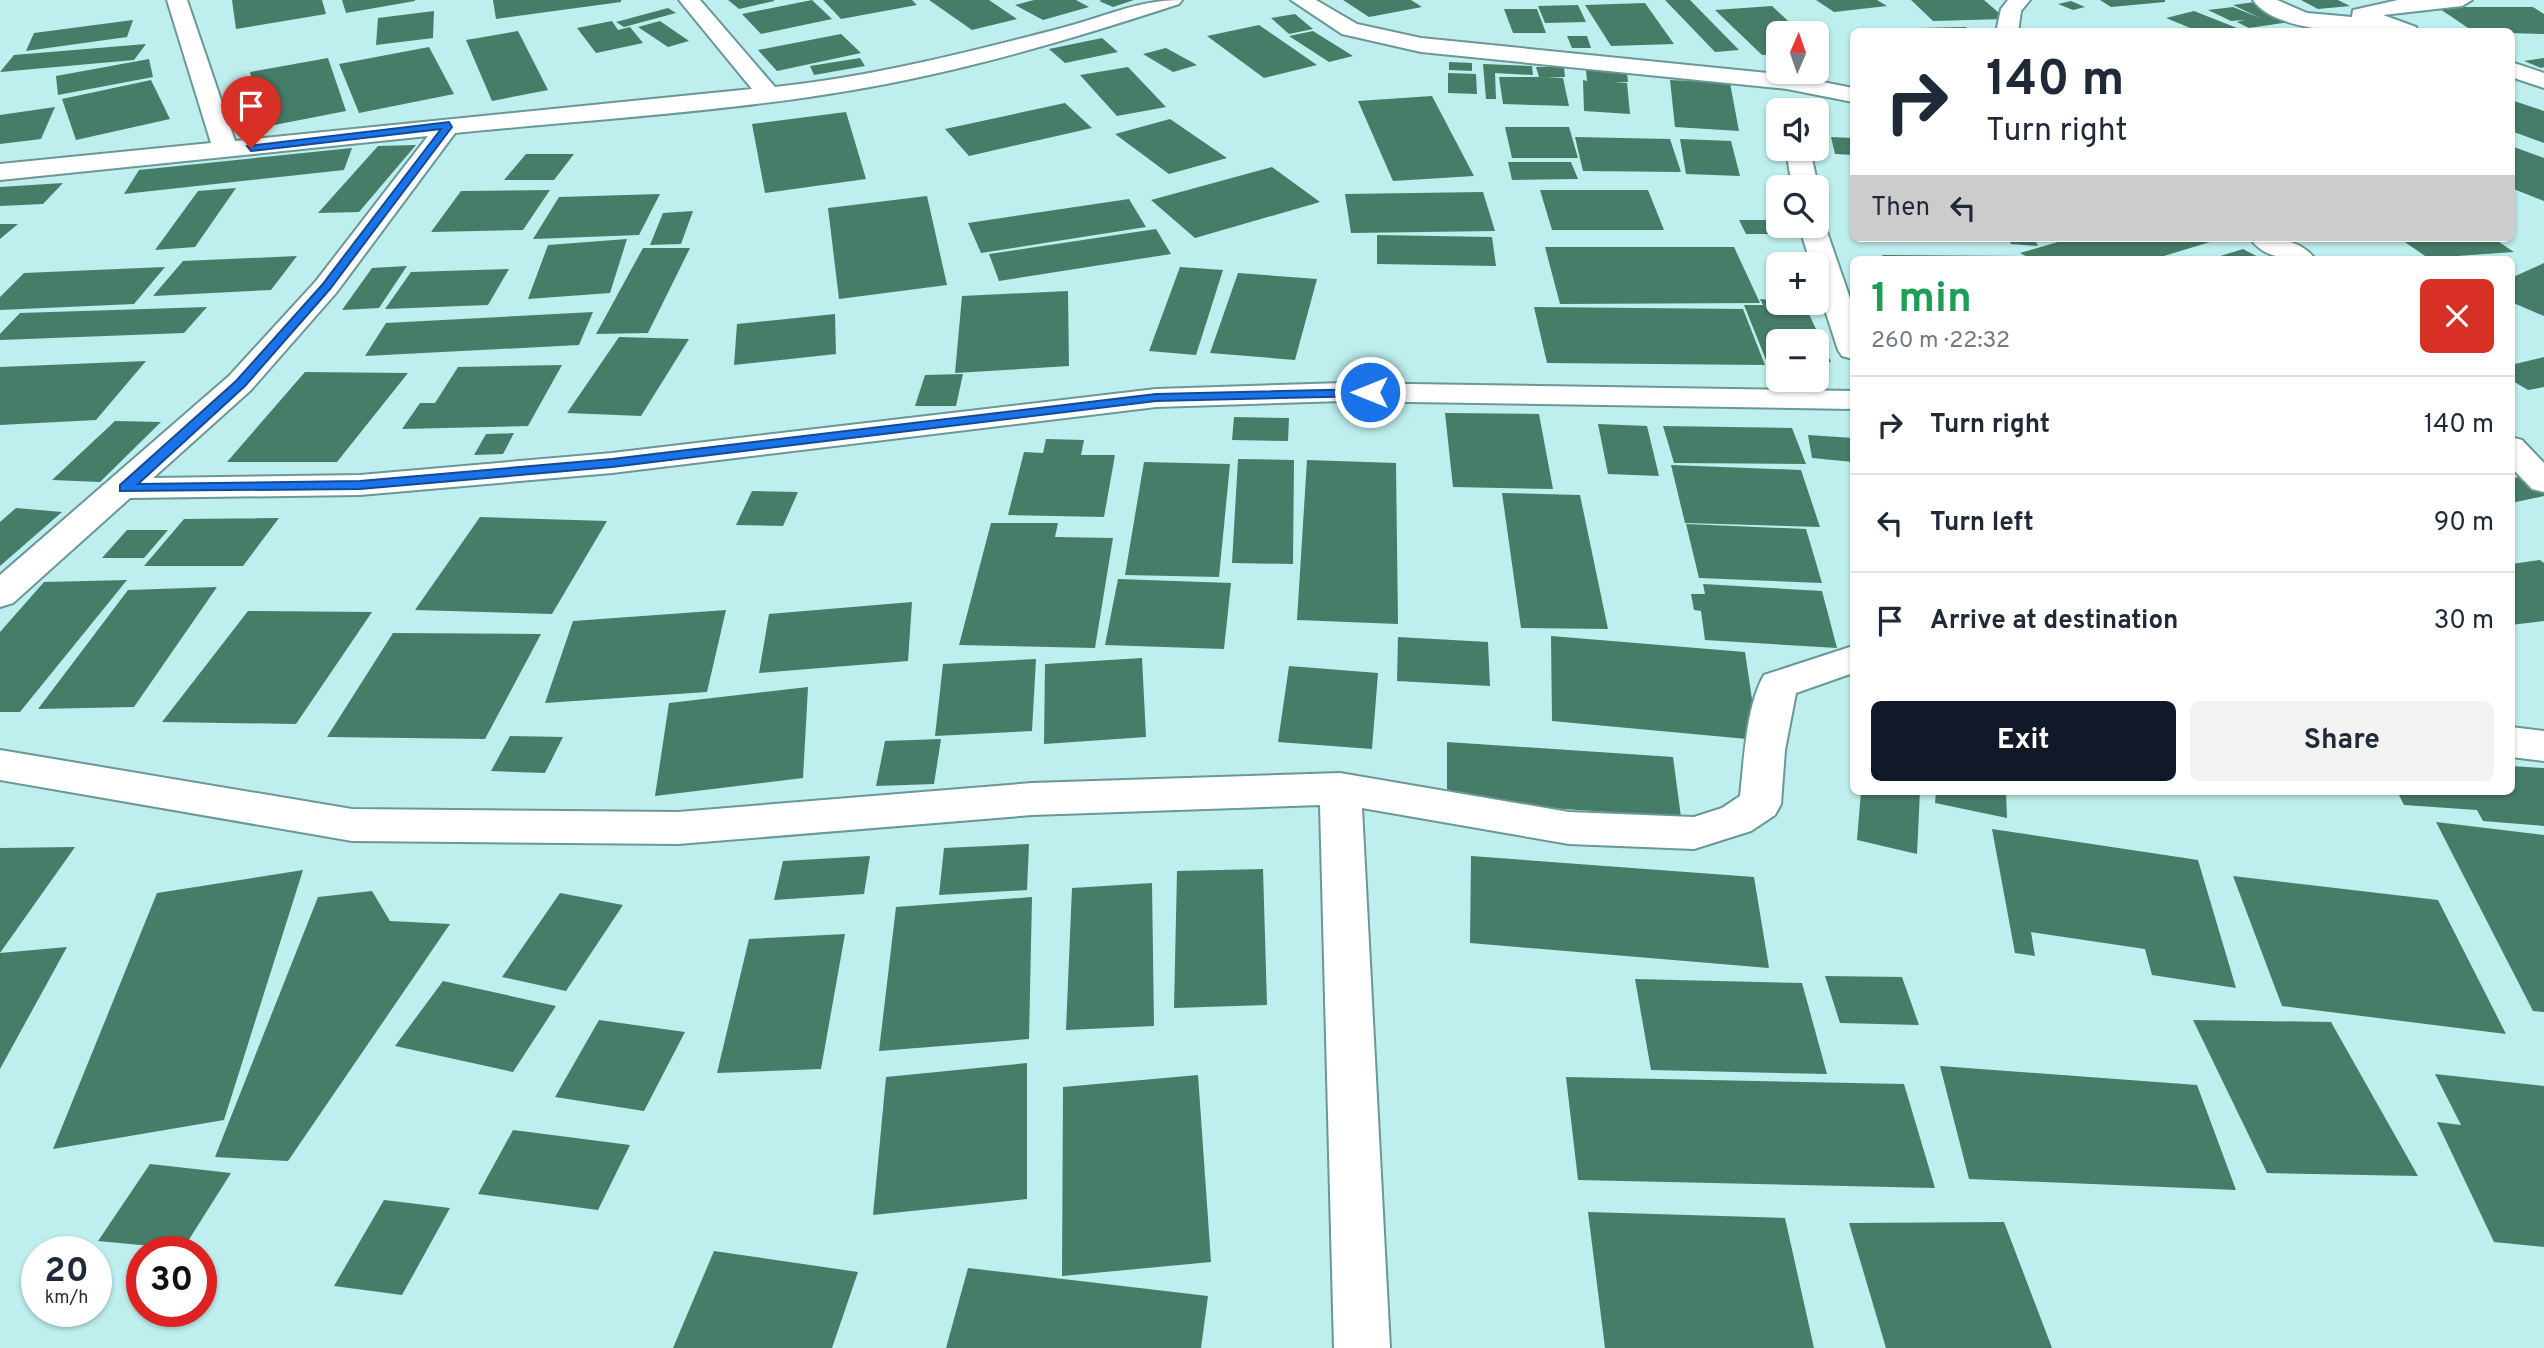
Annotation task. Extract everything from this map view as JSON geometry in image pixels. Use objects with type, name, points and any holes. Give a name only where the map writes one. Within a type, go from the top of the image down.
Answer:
[{"type":"street","points":[[177,0],[226,151]]},
{"type":"street","points":[[689,0],[769,94]]},
{"type":"street","points":[[0,172],[769,94],[927,69],[1077,31],[1172,0]]},
{"type":"street","points":[[1301,0],[1350,29],[1421,44],[1766,80]]},
{"type":"street","points":[[2008,28],[2011,9],[2021,0]]},
{"type":"street","points":[[2263,0],[2271,7],[2306,20],[2399,28]]},
{"type":"street","points":[[2399,28],[2360,14],[2404,5],[2462,0]]},
{"type":"street","points":[[2515,70],[2544,81]]},
{"type":"street","points":[[1797,84],[1850,94]]},
{"type":"street","points":[[0,595],[125,488],[240,383],[326,287],[449,125]]},
{"type":"street","points":[[1816,238],[1850,341]]},
{"type":"street","points":[[2270,242],[2296,256]]},
{"type":"street","points":[[125,488],[386,483],[612,463],[1156,398],[1343,392],[1850,400]]},
{"type":"street","points":[[2515,451],[2544,482]]},
{"type":"street","points":[[0,765],[352,825],[678,828],[1032,799],[1340,789],[1569,828],[1694,833],[1736,820],[1760,804],[1765,750],[1778,685],[1850,660]]},
{"type":"street","points":[[2515,742],[2544,746]]},
{"type":"street","points":[[1340,789],[1362,1348]]},
{"type":"building","points":[[232,0],[322,0],[326,14],[236,29]]},
{"type":"building","points":[[342,0],[415,0],[415,1],[346,13]]},
{"type":"building","points":[[493,0],[621,0],[621,2],[496,19]]},
{"type":"building","points":[[728,0],[774,0],[774,1],[739,9]]},
{"type":"building","points":[[812,0],[832,19],[761,34],[742,14]]},
{"type":"building","points":[[823,0],[912,0],[917,5],[841,19]]},
{"type":"building","points":[[929,0],[989,0],[1017,19],[972,30]]},
{"type":"building","points":[[1034,0],[1076,0],[1089,7],[1043,20],[1015,5]]},
{"type":"building","points":[[1134,0],[1113,7],[1099,1]]},
{"type":"building","points":[[1343,0],[1411,0],[1422,7],[1369,17]]},
{"type":"building","points":[[1665,0],[1690,0],[1739,50],[1715,52]]},
{"type":"building","points":[[1816,0],[1877,0],[1887,6],[1834,12]]},
{"type":"building","points":[[1911,0],[1984,0],[2006,19],[1933,21]]},
{"type":"building","points":[[2100,0],[2165,0],[2165,2],[2111,7]]},
{"type":"building","points":[[2301,0],[2338,0],[2350,6],[2318,9]]},
{"type":"building","points":[[2071,1],[2085,7],[2073,10],[2058,4]]},
{"type":"building","points":[[2255,2],[2296,21],[2249,28],[2237,22],[2244,20],[2231,21],[2208,10],[2233,7],[2260,18],[2233,5]]},
{"type":"building","points":[[1645,3],[1674,44],[1611,46],[1585,5]]},
{"type":"building","points":[[1578,5],[1586,22],[1545,23],[1538,6]]},
{"type":"building","points":[[1772,6],[1788,21],[1766,21],[1766,55],[1762,55],[1715,10]]},
{"type":"building","points":[[2437,7],[2533,7],[2544,14],[2544,34],[2515,33],[2515,28],[2468,28]]},
{"type":"building","points":[[668,8],[676,13],[624,27],[616,22]]},
{"type":"building","points":[[1504,9],[1537,9],[1546,33],[1513,33]]},
{"type":"building","points":[[434,11],[433,38],[376,45],[378,18]]},
{"type":"building","points":[[2194,11],[2237,28],[2190,28],[2166,18]]},
{"type":"building","points":[[1295,14],[1313,29],[1289,34],[1271,18]]},
{"type":"building","points":[[133,20],[127,37],[26,51],[34,33]]},
{"type":"building","points":[[612,21],[618,30],[630,27],[643,43],[596,53],[577,28]]},
{"type":"building","points":[[660,21],[689,41],[668,47],[638,27]]},
{"type":"building","points":[[1259,25],[1317,65],[1264,78],[1207,36]]},
{"type":"building","points":[[518,31],[548,90],[492,101],[466,40]]},
{"type":"building","points":[[1313,31],[1353,56],[1329,62],[1289,36]]},
{"type":"building","points":[[841,34],[861,53],[777,71],[758,50]]},
{"type":"building","points":[[1567,36],[1587,36],[1591,48],[1572,48]]},
{"type":"building","points":[[1102,38],[1118,52],[1065,63],[1049,49]]},
{"type":"building","points":[[146,44],[134,60],[0,72],[14,55]]},
{"type":"building","points":[[429,47],[454,94],[359,113],[339,64]]},
{"type":"building","points":[[1166,48],[1197,65],[1173,72],[1143,54]]},
{"type":"building","points":[[328,58],[346,111],[264,127],[250,72]]},
{"type":"building","points":[[860,58],[865,66],[814,75],[810,66]]},
{"type":"building","points":[[2544,58],[2544,67],[2541,68],[2524,61]]},
{"type":"building","points":[[149,59],[153,77],[58,95],[56,76]]},
{"type":"building","points":[[1449,62],[1472,63],[1472,71],[1449,70]]},
{"type":"building","points":[[1483,64],[1532,66],[1533,75],[1495,73],[1496,99],[1486,99]]},
{"type":"building","points":[[1128,67],[1166,107],[1117,116],[1080,75]]},
{"type":"building","points":[[1536,67],[1564,67],[1565,77],[1546,77],[1563,78],[1569,106],[1503,104],[1499,77],[1539,77]]},
{"type":"building","points":[[1586,70],[1627,72],[1628,82],[1614,82],[1627,83],[1630,114],[1584,111],[1583,80],[1587,81]]},
{"type":"building","points":[[1448,73],[1476,74],[1477,94],[1448,93]]},
{"type":"building","points":[[151,80],[170,119],[76,140],[62,99]]},
{"type":"building","points":[[1670,80],[1730,83],[1739,131],[1675,127]]},
{"type":"building","points":[[1432,96],[1474,176],[1393,181],[1358,101]]},
{"type":"building","points":[[2515,101],[2544,111],[2544,143],[2515,132]]},
{"type":"building","points":[[1065,103],[1092,128],[969,156],[945,129]]},
{"type":"building","points":[[55,107],[41,139],[0,144],[0,115]]},
{"type":"building","points":[[846,112],[866,179],[765,193],[752,124]]},
{"type":"building","points":[[1170,119],[1227,158],[1169,174],[1115,134]]},
{"type":"building","points":[[1505,127],[1569,127],[1578,158],[1512,158]]},
{"type":"building","points":[[1575,137],[1670,139],[1681,172],[1583,171]]},
{"type":"building","points":[[1831,137],[1850,138],[1850,155],[1835,154]]},
{"type":"building","points":[[1680,139],[1731,141],[1740,176],[1686,174]]},
{"type":"building","points":[[416,145],[359,212],[318,213],[378,146]]},
{"type":"building","points":[[2515,147],[2544,158],[2544,201],[2515,190]]},
{"type":"building","points":[[352,148],[344,170],[124,194],[139,170]]},
{"type":"building","points":[[526,154],[574,154],[554,180],[504,180]]},
{"type":"building","points":[[1508,162],[1571,162],[1578,179],[1512,180]]},
{"type":"building","points":[[1272,167],[1320,202],[1195,238],[1151,200]]},
{"type":"building","points":[[63,183],[43,204],[0,206],[0,187]]},
{"type":"building","points":[[236,188],[195,247],[155,250],[198,191]]},
{"type":"building","points":[[550,190],[523,230],[431,232],[461,191]]},
{"type":"building","points":[[1540,190],[1648,190],[1664,230],[1552,230]]},
{"type":"building","points":[[1483,192],[1495,231],[1351,233],[1345,194]]},
{"type":"building","points":[[660,194],[639,235],[533,239],[559,197]]},
{"type":"building","points":[[927,196],[947,285],[839,299],[828,208]]},
{"type":"building","points":[[1129,199],[1146,227],[981,253],[968,223]]},
{"type":"building","points":[[693,211],[681,244],[650,245],[663,213]]},
{"type":"building","points":[[1739,220],[1766,220],[1766,234],[1746,234]]},
{"type":"building","points":[[0,224],[18,224],[0,239]]},
{"type":"building","points":[[1156,229],[1171,254],[999,281],[989,254]]},
{"type":"building","points":[[1377,235],[1492,237],[1496,266],[1377,264]]},
{"type":"building","points":[[627,239],[610,293],[528,299],[548,245]]},
{"type":"building","points":[[2010,242],[2036,242],[2038,246]]},
{"type":"building","points":[[2058,242],[2210,242],[2164,256],[2026,256],[2020,253]]},
{"type":"building","points":[[2405,242],[2499,242],[2514,252],[2457,256],[2425,256]]},
{"type":"building","points":[[1545,247],[1734,247],[1760,303],[1560,304]]},
{"type":"building","points":[[643,248],[690,248],[648,333],[596,334]]},
{"type":"building","points":[[2243,249],[2256,256],[2220,256]]},
{"type":"building","points":[[1882,255],[2016,256],[1883,256]]},
{"type":"building","points":[[297,256],[271,290],[153,296],[183,261]]},
{"type":"building","points":[[2544,263],[2544,316],[2515,304],[2515,276]]},
{"type":"building","points":[[407,266],[379,308],[342,310],[372,268]]},
{"type":"building","points":[[165,267],[134,304],[0,310],[0,297],[24,273]]},
{"type":"building","points":[[1180,267],[1223,270],[1196,355],[1149,351]]},
{"type":"building","points":[[509,269],[488,305],[385,309],[411,272]]},
{"type":"building","points":[[1238,273],[1317,279],[1295,360],[1210,353]]},
{"type":"building","points":[[1068,291],[1069,366],[955,373],[962,296]]},
{"type":"building","points":[[1760,299],[1766,300],[1766,315],[1809,315],[1816,329],[1766,329],[1766,360],[1744,305],[1763,305]]},
{"type":"building","points":[[207,307],[184,333],[0,340],[0,334],[20,313]]},
{"type":"building","points":[[1534,307],[1743,309],[1765,365],[1547,363]]},
{"type":"building","points":[[593,312],[579,345],[365,356],[386,323]]},
{"type":"building","points":[[835,314],[836,354],[734,365],[737,324]]},
{"type":"building","points":[[619,337],[689,339],[641,416],[567,413]]},
{"type":"building","points":[[2544,357],[2544,387],[2528,390],[2515,382],[2515,364]]},
{"type":"building","points":[[146,361],[96,420],[0,425],[0,367]]},
{"type":"building","points":[[562,365],[528,426],[402,429],[420,403],[435,403],[458,367]]},
{"type":"building","points":[[305,372],[408,373],[337,462],[227,462]]},
{"type":"building","points":[[963,374],[956,406],[915,406],[925,375]]},
{"type":"building","points":[[1445,413],[1539,414],[1553,489],[1453,487]]},
{"type":"building","points":[[1234,417],[1289,418],[1288,441],[1232,440]]},
{"type":"building","points":[[115,421],[161,422],[100,482],[52,480]]},
{"type":"building","points":[[1598,424],[1647,426],[1659,476],[1608,474]]},
{"type":"building","points":[[1663,426],[1792,428],[1806,464],[1674,463]]},
{"type":"building","points":[[514,433],[503,454],[474,455],[486,434]]},
{"type":"building","points":[[1808,435],[1850,438],[1850,462],[1812,458]]},
{"type":"building","points":[[1046,439],[1084,440],[1081,455],[1115,455],[1104,517],[1008,515],[1024,452],[1043,453]]},
{"type":"building","points":[[1238,459],[1294,460],[1293,564],[1232,563]]},
{"type":"building","points":[[1307,460],[1396,463],[1398,624],[1297,620]]},
{"type":"building","points":[[1144,462],[1230,464],[1219,577],[1125,575]]},
{"type":"building","points":[[1671,465],[1801,470],[1820,527],[1685,523]]},
{"type":"building","points":[[2522,476],[2544,491],[2544,496],[2515,502],[2515,478]]},
{"type":"building","points":[[752,491],[798,492],[783,526],[736,525]]},
{"type":"building","points":[[1502,493],[1580,495],[1608,629],[1521,628]]},
{"type":"building","points":[[16,508],[62,512],[0,566],[0,522]]},
{"type":"building","points":[[480,517],[607,521],[552,614],[415,610]]},
{"type":"building","points":[[279,518],[243,566],[144,566],[184,519]]},
{"type":"building","points":[[991,523],[1058,523],[1055,537],[1113,538],[1095,648],[959,645]]},
{"type":"building","points":[[1686,524],[1806,529],[1822,583],[1699,578]]},
{"type":"building","points":[[127,530],[168,530],[144,558],[102,558]]},
{"type":"building","points":[[2540,560],[2544,563],[2544,621],[2515,625],[2515,563]]},
{"type":"building","points":[[1118,579],[1231,583],[1224,649],[1105,645]]},
{"type":"building","points":[[127,580],[20,712],[0,712],[0,632],[44,582]]},
{"type":"building","points":[[1703,584],[1822,591],[1837,648],[1705,640],[1701,611],[1694,610],[1691,594],[1705,594]]},
{"type":"building","points":[[217,587],[134,707],[38,709],[128,590]]},
{"type":"building","points":[[912,602],[908,661],[759,673],[769,614]]},
{"type":"building","points":[[726,610],[707,692],[545,703],[573,621]]},
{"type":"building","points":[[248,611],[372,612],[296,724],[162,722]]},
{"type":"building","points":[[393,633],[541,634],[485,739],[327,737]]},
{"type":"building","points":[[1551,636],[1745,652],[1758,740],[1552,721]]},
{"type":"building","points":[[1398,637],[1488,642],[1490,686],[1397,681]]},
{"type":"building","points":[[1142,658],[1146,737],[1044,744],[1045,664]]},
{"type":"building","points":[[1036,659],[1032,731],[935,736],[943,664]]},
{"type":"building","points":[[1289,666],[1378,673],[1372,749],[1278,742]]},
{"type":"building","points":[[808,687],[803,778],[655,796],[669,703]]},
{"type":"building","points":[[510,736],[563,737],[545,773],[491,771]]},
{"type":"building","points":[[941,739],[934,784],[876,786],[885,741]]},
{"type":"building","points":[[1447,742],[1673,757],[1681,817],[1447,801]]},
{"type":"building","points":[[2515,766],[2544,768],[2544,826],[2483,821],[2477,810],[2404,805],[2399,795],[2515,795]]},
{"type":"building","points":[[1861,795],[1920,795],[1917,854],[1857,840]]},
{"type":"building","points":[[1936,795],[2006,795],[2007,818],[1935,803]]},
{"type":"building","points":[[2436,822],[2544,835],[2544,1012],[2533,1011]]},
{"type":"building","points":[[1992,829],[2198,860],[2236,988],[2152,975],[2145,949],[2031,932],[2035,956],[2015,953]]},
{"type":"building","points":[[1029,844],[1027,890],[939,895],[944,848]]},
{"type":"building","points":[[75,847],[0,953],[0,848]]},
{"type":"building","points":[[870,856],[864,894],[774,900],[783,861]]},
{"type":"building","points":[[1471,856],[1754,877],[1769,968],[1470,943]]},
{"type":"building","points":[[1263,869],[1267,1005],[1174,1008],[1177,871]]},
{"type":"building","points":[[303,870],[224,1120],[53,1149],[157,893]]},
{"type":"building","points":[[2233,876],[2438,900],[2506,1034],[2282,1006]]},
{"type":"building","points":[[1152,883],[1154,1026],[1066,1030],[1072,888]]},
{"type":"building","points":[[372,891],[390,921],[450,924],[288,1161],[215,1157],[318,897]]},
{"type":"building","points":[[560,893],[623,905],[566,991],[502,977]]},
{"type":"building","points":[[1032,897],[1029,1039],[879,1051],[896,907]]},
{"type":"building","points":[[845,934],[821,1069],[717,1073],[749,939]]},
{"type":"building","points":[[67,947],[0,1069],[0,953]]},
{"type":"building","points":[[1825,976],[1902,977],[1919,1025],[1840,1023]]},
{"type":"building","points":[[1635,979],[1802,983],[1827,1074],[1651,1070]]},
{"type":"building","points":[[443,981],[556,1006],[513,1072],[395,1046]]},
{"type":"building","points":[[599,1020],[685,1032],[644,1111],[555,1097]]},
{"type":"building","points":[[2193,1020],[2331,1022],[2418,1176],[2267,1173]]},
{"type":"building","points":[[1027,1063],[1027,1199],[873,1215],[886,1077]]},
{"type":"building","points":[[1940,1066],[2197,1085],[2236,1190],[1969,1179]]},
{"type":"building","points":[[2435,1074],[2544,1086],[2544,1247],[2494,1242],[2437,1122],[2461,1125]]},
{"type":"building","points":[[1198,1075],[1211,1262],[1062,1276],[1063,1087]]},
{"type":"building","points":[[1566,1077],[1904,1084],[1935,1188],[1578,1180]]},
{"type":"building","points":[[513,1130],[630,1145],[598,1210],[478,1194]]},
{"type":"building","points":[[150,1164],[231,1173],[191,1236],[126,1236],[126,1244],[112,1242],[112,1236],[101,1236]]},
{"type":"building","points":[[384,1200],[450,1208],[402,1295],[334,1286]]},
{"type":"building","points":[[1588,1212],[1785,1218],[1814,1348],[1605,1348]]},
{"type":"building","points":[[2004,1222],[2052,1348],[1886,1348],[1849,1223]]},
{"type":"building","points":[[714,1251],[858,1272],[832,1348],[673,1348]]},
{"type":"building","points":[[968,1268],[1208,1296],[1201,1348],[946,1348]]},
{"type":"route","points":[[251,148],[449,125],[326,287],[240,383],[125,488],[360,485],[612,463],[1156,398],[1370,392]]}]
